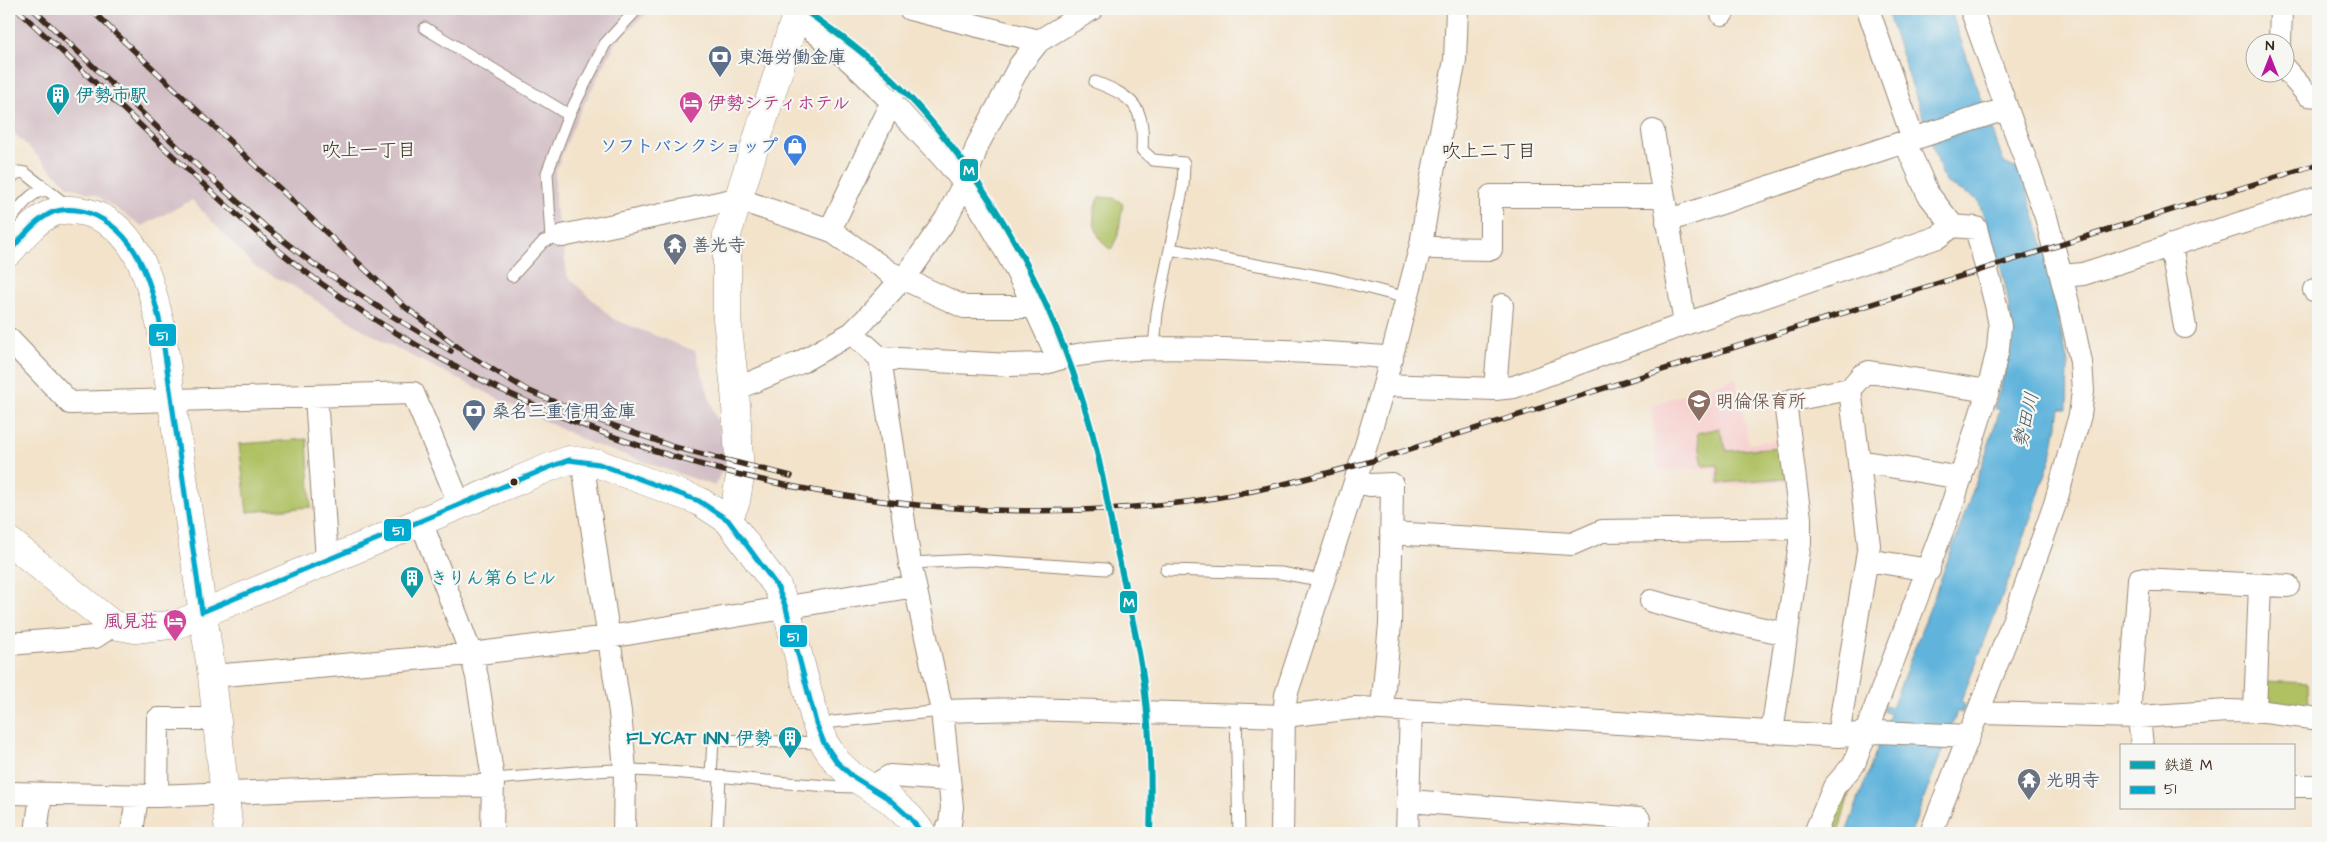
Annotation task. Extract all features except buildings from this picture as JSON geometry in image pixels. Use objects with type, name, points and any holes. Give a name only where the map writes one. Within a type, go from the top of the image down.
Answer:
[{"type":"main road","points":[[728,520],[736,501],[740,476],[735,390],[727,320],[726,235],[796,14]]},
{"type":"main road","points":[[9,252],[36,222],[50,214],[74,210],[93,214],[107,221],[122,233],[140,258],[151,286],[161,327],[212,676],[229,833]]},
{"type":"main road","points":[[9,541],[113,625],[135,629],[159,628],[178,624],[202,612],[550,467],[569,460],[582,460],[599,464],[700,501],[728,520],[766,568],[786,608],[816,723],[828,733],[837,762],[870,788],[889,799],[910,818],[922,833]]},
{"type":"street","points":[[910,9],[1039,41]]},
{"type":"street","points":[[735,390],[799,363],[852,333],[902,279],[946,219],[964,183],[978,144],[1020,65],[1039,41],[1092,9]]},
{"type":"street","points":[[1282,833],[1286,695],[1355,482],[1392,358],[1421,245],[1431,182],[1455,60],[1457,9]]},
{"type":"street","points":[[1868,9],[1913,140],[1928,194],[1954,226]]},
{"type":"street","points":[[1931,833],[1963,736],[1979,713],[2055,504],[2080,415],[2083,392],[2081,362],[2062,276],[2046,217],[2003,110],[1971,9]]},
{"type":"street","points":[[2280,32],[2281,9]]},
{"type":"street","points":[[796,14],[892,100],[901,113],[936,147],[964,183],[1006,253],[1035,307],[1058,359]]},
{"type":"street","points":[[2294,79],[2308,95],[2318,96]]},
{"type":"street","points":[[830,230],[892,100]]},
{"type":"street","points":[[1667,221],[2003,110]]},
{"type":"street","points":[[1653,131],[1685,324]]},
{"type":"street","points":[[1421,245],[1434,248],[1491,249],[1491,196],[1663,196]]},
{"type":"street","points":[[2062,276],[2083,274],[2318,198]]},
{"type":"street","points":[[557,237],[738,199],[830,230],[889,272],[964,307],[1035,307]]},
{"type":"street","points":[[1384,385],[1496,390],[1514,387],[1685,324],[1938,237],[1954,226],[1976,228],[2000,326],[1998,349],[1988,391],[1961,478],[1871,733],[1854,764],[1834,787],[1814,833]]},
{"type":"street","points":[[2171,245],[2185,327]]},
{"type":"street","points":[[1496,390],[1502,305]]},
{"type":"street","points":[[852,333],[880,358],[1010,365],[1042,364],[1103,350],[1154,348],[1331,352],[1392,358]]},
{"type":"street","points":[[9,339],[70,403],[414,394],[460,505]]},
{"type":"street","points":[[880,358],[910,563],[942,711],[952,807],[950,824],[944,833]]},
{"type":"street","points":[[1772,732],[1800,543],[1800,528],[1786,410],[1792,400],[1850,389],[1862,375],[1869,372],[1988,391]]},
{"type":"street","points":[[1838,736],[1869,545],[1850,389]]},
{"type":"street","points":[[316,396],[327,560]]},
{"type":"street","points":[[582,460],[620,712],[624,770],[624,833]]},
{"type":"street","points":[[1859,461],[1961,478]]},
{"type":"street","points":[[1355,482],[1370,485],[1392,484],[1390,624],[1382,709]]},
{"type":"street","points":[[421,521],[471,654],[487,733],[493,782],[492,833]]},
{"type":"street","points":[[1391,534],[1572,544],[1602,532],[1800,528]]},
{"type":"street","points":[[1867,560],[1929,570]]},
{"type":"street","points":[[2141,744],[2134,717],[2139,579],[2288,586]]},
{"type":"street","points":[[2254,712],[2260,585]]},
{"type":"street","points":[[212,676],[471,654],[609,637],[915,586]]},
{"type":"street","points":[[1651,600],[1718,619],[1787,634]]},
{"type":"street","points":[[9,644],[95,637],[113,625]]},
{"type":"street","points":[[942,711],[1024,710],[1284,716],[1355,708],[1838,736],[1871,733],[1963,736]]},
{"type":"street","points":[[1407,833],[1411,712]]},
{"type":"street","points":[[1979,713],[2134,717],[2254,712],[2311,718]]},
{"type":"street","points":[[132,833],[147,796],[158,719],[216,719]]},
{"type":"street","points":[[870,788],[890,776],[949,780]]},
{"type":"street","points":[[9,793],[147,796],[493,782]]},
{"type":"street","points":[[2294,786],[2318,786]]},
{"type":"street","points":[[36,833],[41,794]]},
{"type":"street","points":[[1409,801],[1639,820],[1638,833]]},
{"type":"lane","points":[[512,276],[544,240],[557,237],[547,174],[569,115],[605,44],[637,9]]},
{"type":"lane","points":[[426,28],[569,115]]},
{"type":"lane","points":[[1095,82],[1120,91],[1135,103],[1141,116],[1142,150],[1153,160],[1184,163],[1183,186],[1157,313],[1154,348]]},
{"type":"lane","points":[[9,179],[19,172],[25,172],[47,191],[74,210]]},
{"type":"lane","points":[[9,221],[34,193],[47,191]]},
{"type":"lane","points":[[1170,249],[1334,279],[1407,298]]},
{"type":"lane","points":[[910,563],[974,560],[1106,569]]},
{"type":"lane","points":[[1166,570],[1281,573],[1324,581]]},
{"type":"lane","points":[[717,833],[713,740],[828,733],[942,711]]},
{"type":"lane","points":[[1236,715],[1239,833]]},
{"type":"lane","points":[[493,782],[624,770],[716,776],[824,787],[870,788]]},
{"type":"shaded area","points":[[9,9],[651,9],[616,42],[576,120],[555,172],[555,208],[562,236],[567,276],[613,319],[695,351],[728,457],[715,486],[590,443],[383,342],[291,285],[255,267],[192,200],[142,226],[96,195],[68,186],[9,128]]},
{"type":"shaded area","name":"明倫保育所","points":[[1736,378],[1749,444],[1783,439],[1790,481],[1716,487],[1715,469],[1658,470],[1651,405]]},
{"type":"green space","points":[[1099,197],[1114,198],[1123,204],[1118,235],[1111,250],[1097,233],[1095,226],[1094,211]]},
{"type":"green space","points":[[1719,428],[1727,451],[1780,447],[1787,478],[1719,483],[1718,465],[1703,466],[1697,433]]},
{"type":"green space","points":[[307,439],[311,507],[247,512],[239,444]]},
{"type":"green space","points":[[2264,681],[2308,683],[2309,709],[2272,707],[2263,699]]},
{"type":"green space","points":[[1854,777],[1838,833],[1825,833],[1838,797]]},
{"type":"water","name":"勢田川","points":[[1886,9],[1950,9],[2004,163],[2021,171],[2062,308],[2057,314],[2068,363],[2067,409],[2060,409],[2051,458],[2015,564],[1961,701],[1965,705],[1962,713],[1957,711],[1911,833],[1846,833],[1890,714],[1883,711],[1885,705],[1892,707],[1988,447],[2000,410],[1994,408],[2003,380],[2011,334],[2010,315],[2003,276],[1979,203],[1977,199],[1945,182]]},
{"type":"railway","points":[[17,9],[263,238],[322,284],[418,346],[520,398],[625,441],[734,473],[845,496],[958,508],[1073,510],[1187,502],[1233,495],[1303,479],[1372,461],[2318,164]]},
{"type":"railway","points":[[33,9],[200,168],[267,228],[315,265],[392,316],[451,351]]},
{"type":"railway","points":[[90,9],[405,307],[467,354],[527,390],[587,416],[674,447],[791,476]]},
{"type":"rail line","name":"M","points":[[803,9],[878,66],[901,88],[964,162],[1015,242],[1056,327],[1093,434],[1132,615],[1146,702],[1151,777],[1150,833]]},
{"type":"transit line","name":"51","points":[[9,252],[39,221],[56,211],[70,210],[89,213],[106,221],[119,232],[139,260],[152,292],[161,327],[202,612],[550,467],[569,460],[599,464],[699,501],[728,520],[777,586],[786,608],[816,723],[824,743],[837,762],[852,776],[889,799],[910,818],[922,833]]},
{"type":"place","name":"東海労働金庫","points":[[720,78]]},
{"type":"place","name":"伊勢市駅","points":[[58,116]]},
{"type":"place","name":"伊勢シティホテル","points":[[691,124]]},
{"type":"place","name":"ソフトバンクショップ","points":[[795,167]]},
{"type":"place","name":"善光寺","points":[[675,266]]},
{"type":"place","name":"明倫保育所","points":[[1699,422]]},
{"type":"place","name":"桑名三重信用金庫","points":[[474,432]]},
{"type":"place","name":"きりん第６ビル","points":[[412,599]]},
{"type":"place","name":"風見荘","points":[[175,642]]},
{"type":"place","name":"FLYCAT INN 伊勢","points":[[790,759]]},
{"type":"place","name":"光明寺","points":[[2029,801]]},
{"type":"district","name":"吹上一丁目","points":[[369,149]]},
{"type":"district","name":"吹上二丁目","points":[[1489,150]]}]
